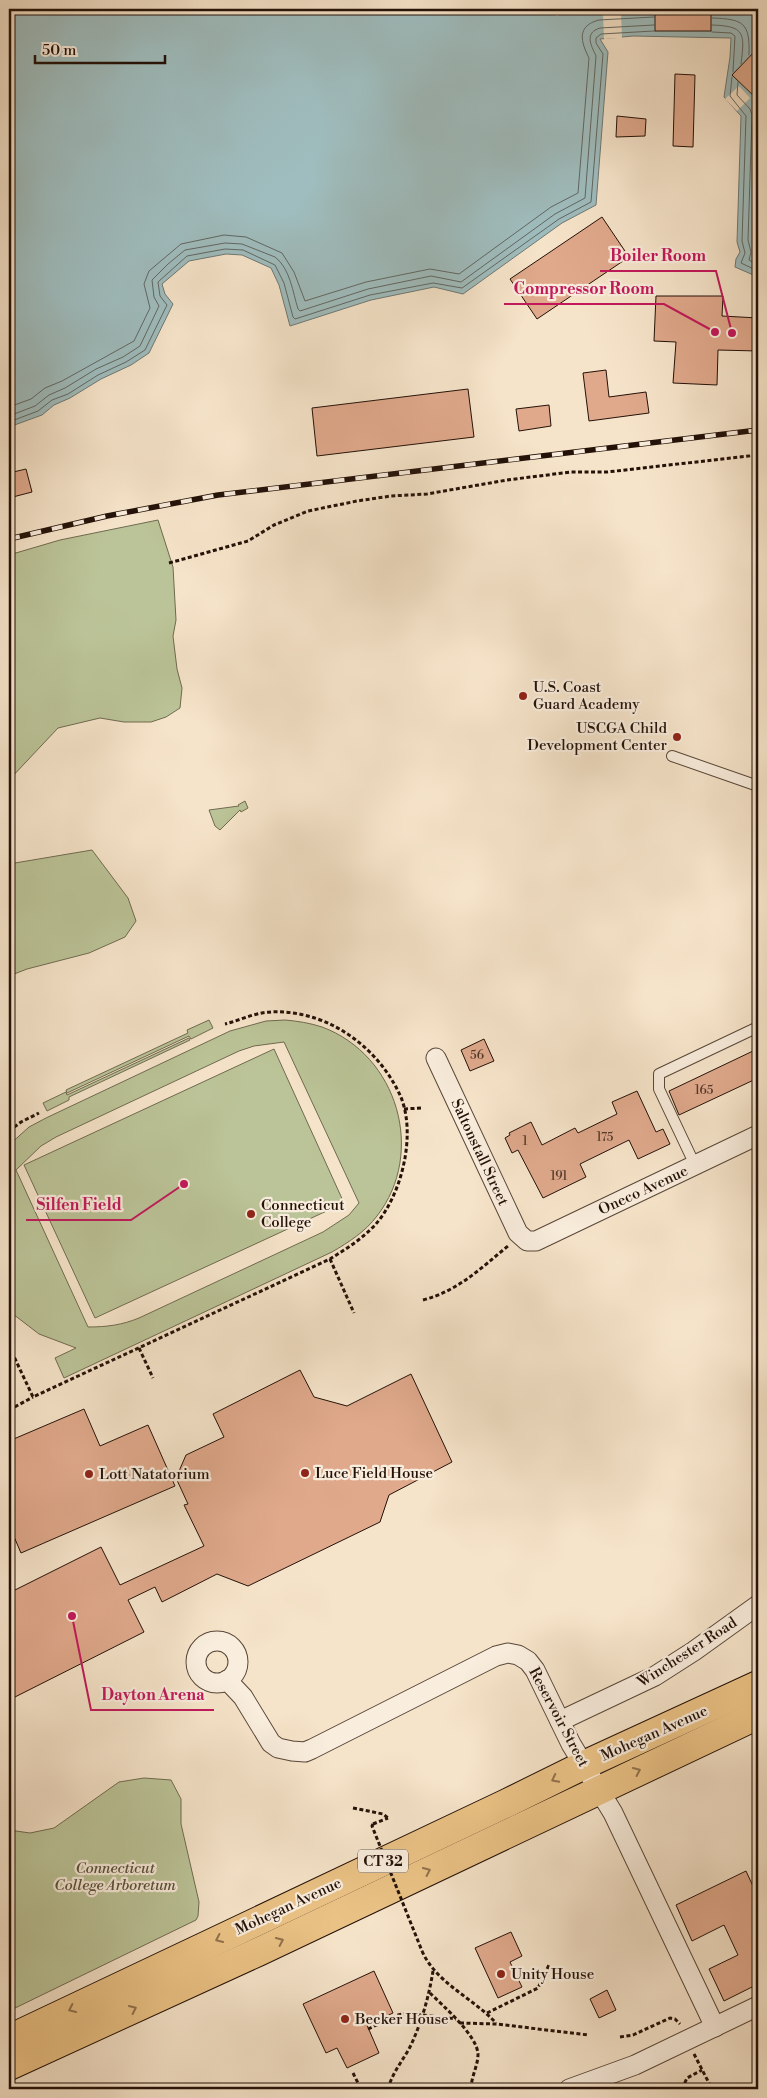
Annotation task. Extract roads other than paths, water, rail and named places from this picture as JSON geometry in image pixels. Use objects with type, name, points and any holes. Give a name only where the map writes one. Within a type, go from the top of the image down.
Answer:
[{"type":"highway","name":"Mohegan Avenue","points":[[9,2039],[584,1764],[758,1685]]},
{"type":"highway","name":"Mohegan Avenue","points":[[9,2066],[258,1952],[758,1715]]},
{"type":"street","name":"Saltonstall Street","points":[[436,1058],[524,1239]]},
{"type":"street","name":"Oneco Avenue","points":[[524,1239],[536,1241],[758,1135]]},
{"type":"street","name":"Winchester Road","points":[[560,1721],[655,1676],[694,1651],[758,1605]]},
{"type":"street","name":"Reservoir Street","points":[[227,1680],[243,1697],[270,1743],[278,1748],[305,1752],[496,1656],[508,1653],[522,1656],[530,1664],[560,1721],[613,1813],[715,2027]]},
{"type":"street","points":[[569,2089],[634,2065],[758,2006]]},
{"type":"lane","points":[[672,756],[758,786]]},
{"type":"lane","points":[[695,1166],[659,1089],[659,1074],[758,1027]]},
{"type":"water","points":[[9,9],[758,9],[758,277],[735,267],[736,259],[740,252],[737,242],[741,116],[724,97],[731,38],[633,36],[600,39],[608,52],[596,205],[562,223],[463,294],[434,287],[371,300],[290,326],[279,285],[271,268],[242,255],[226,254],[189,261],[162,284],[165,294],[173,304],[149,353],[131,365],[54,405],[42,415],[9,427]]},
{"type":"railway","points":[[9,539],[107,516],[218,495],[758,430]]},
{"type":"place","name":"Compressor Room","points":[[715,332]]},
{"type":"place","name":"Boiler Room","points":[[732,333]]},
{"type":"place","name":"U.S. Coast Guard Academy","points":[[523,696]]},
{"type":"place","name":"USCGA Child Development Center","points":[[677,737]]},
{"type":"place","name":"Silfen Field","points":[[184,1184]]},
{"type":"place","name":"Connecticut College","points":[[251,1214]]},
{"type":"place","name":"Luce Field House","points":[[305,1473]]},
{"type":"place","name":"Lott Natatorium","points":[[89,1474]]},
{"type":"place","name":"Dayton Arena","points":[[72,1616]]},
{"type":"place","name":"Unity House","points":[[501,1974]]},
{"type":"place","name":"Becker House","points":[[345,2019]]},
{"type":"park label","name":"Connecticut College Arboretum","points":[[115,1876]]}]
